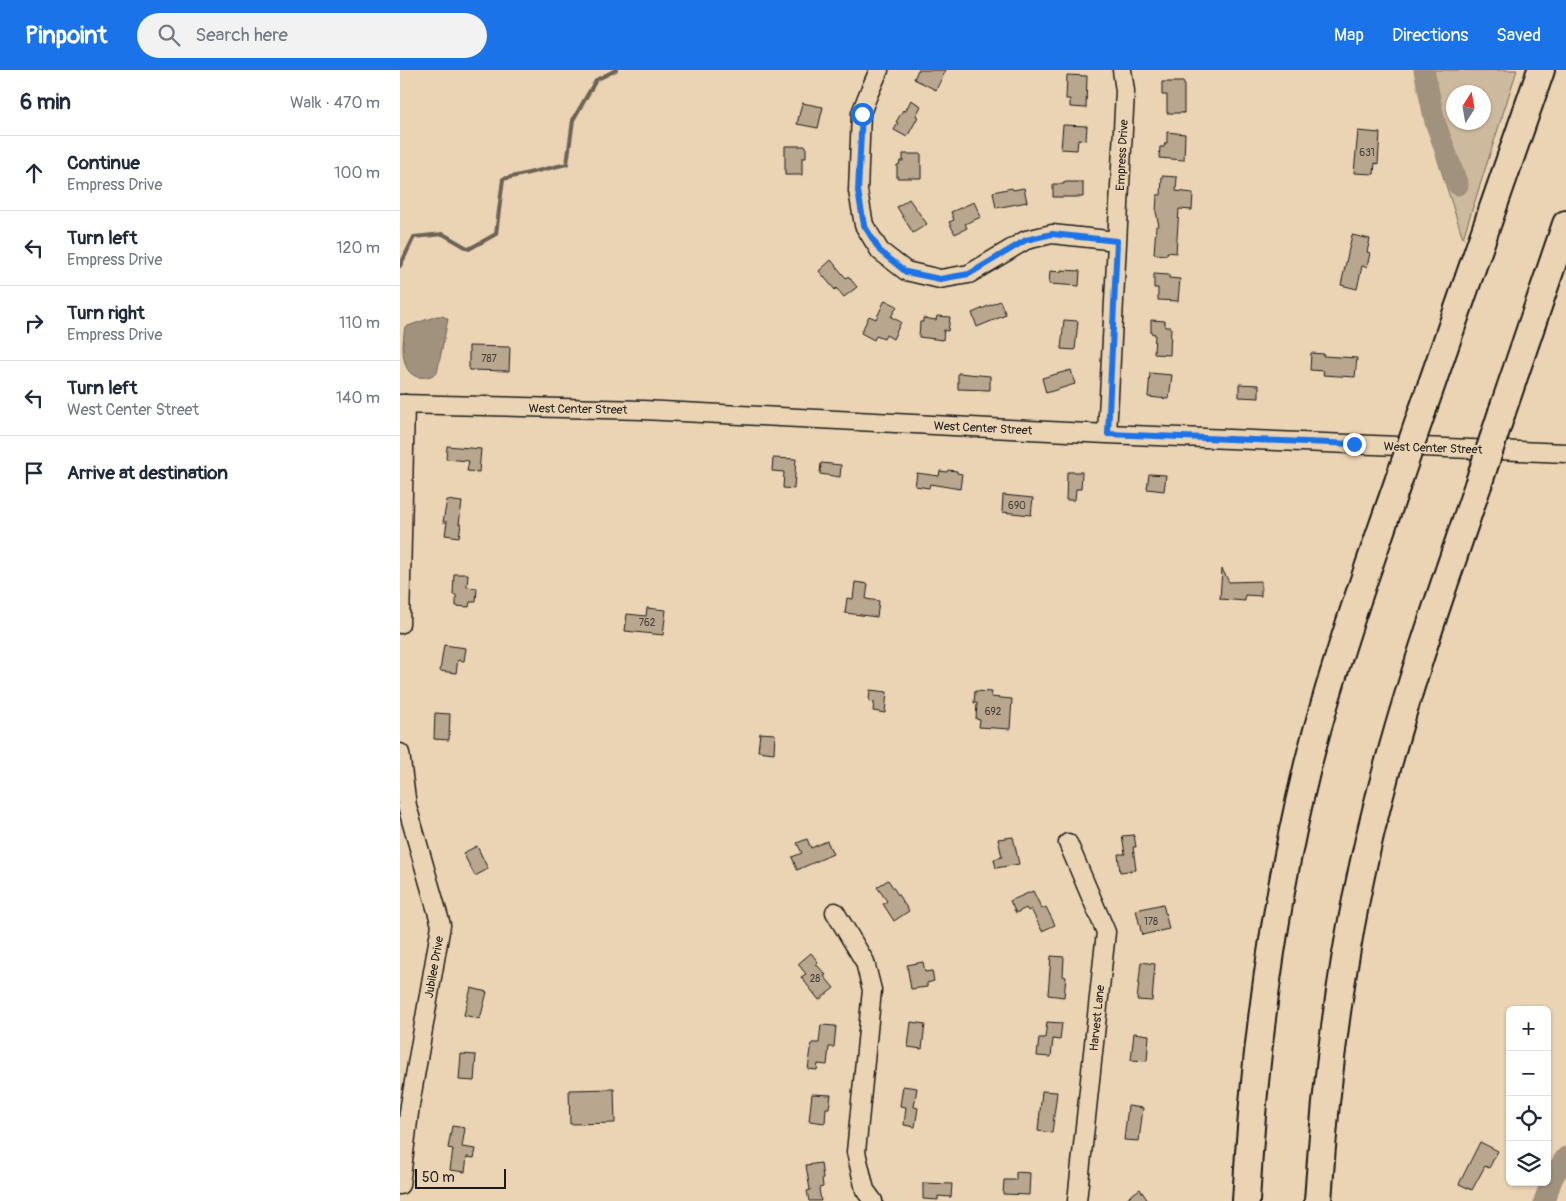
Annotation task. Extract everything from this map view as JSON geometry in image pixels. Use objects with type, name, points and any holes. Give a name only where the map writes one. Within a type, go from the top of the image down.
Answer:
[{"type":"highway","points":[[1246,1201],[1260,1024],[1279,902],[1293,828],[1326,700],[1348,628],[1541,70]]},
{"type":"highway","points":[[1318,1201],[1326,1095],[1334,1031],[1353,915],[1368,843],[1400,720],[1566,224]]},
{"type":"street","points":[[879,70],[862,114],[858,191],[864,225],[880,251],[906,272],[940,279],[969,274],[1026,240],[1052,234],[1117,241]]},
{"type":"street","name":"Empress Drive","points":[[1108,434],[1125,91],[1122,70]]},
{"type":"street","points":[[400,624],[403,404]]},
{"type":"street","name":"West Center Street","points":[[403,404],[643,410],[1108,434],[1566,453]]},
{"type":"street","name":"Jubilee Drive","points":[[400,753],[403,806],[442,925],[405,1103],[400,1185]]},
{"type":"street","name":"Harvest Lane","points":[[1068,843],[1106,932],[1077,1201]]},
{"type":"street","points":[[835,912],[865,962],[872,990],[856,1152],[865,1190],[873,1201]]},
{"type":"shaded area","points":[[1425,70],[1517,70],[1463,238],[1431,139]]},
{"type":"shaded area","points":[[437,316],[443,316],[448,319],[437,373],[428,377],[418,377],[408,370],[405,364],[403,341],[405,327]]},
{"type":"building","points":[[918,70],[946,70],[936,90],[914,79]]},
{"type":"building","points":[[1067,75],[1087,76],[1086,108],[1070,107],[1070,99],[1066,99]]},
{"type":"building","points":[[1162,82],[1184,82],[1184,113],[1167,113],[1167,95],[1162,95]]},
{"type":"building","points":[[911,100],[921,106],[916,116],[918,117],[907,137],[894,130],[898,123],[896,122],[903,110],[905,112]]},
{"type":"building","points":[[802,103],[823,107],[818,128],[797,124]]},
{"type":"building","points":[[1063,125],[1087,126],[1086,140],[1078,139],[1077,150],[1061,149]]},
{"type":"building","points":[[1358,131],[1380,133],[1378,164],[1375,163],[1374,174],[1354,173]]},
{"type":"building","points":[[1167,132],[1185,134],[1184,160],[1159,158],[1160,147],[1164,147],[1165,143],[1167,143]]},
{"type":"building","points":[[785,146],[806,146],[806,158],[802,158],[802,175],[785,175]]},
{"type":"building","points":[[903,154],[921,154],[921,178],[897,178],[897,165],[899,165],[900,161],[903,161]]},
{"type":"building","points":[[1162,176],[1177,177],[1176,191],[1193,193],[1192,210],[1179,209],[1176,253],[1167,252],[1167,255],[1154,254],[1156,226],[1159,226],[1156,212],[1157,195],[1161,195]]},
{"type":"building","points":[[1064,182],[1083,182],[1083,197],[1053,197],[1053,184],[1064,184]]},
{"type":"building","points":[[1012,188],[1013,190],[1024,188],[1027,202],[996,208],[993,192]]},
{"type":"building","points":[[909,199],[927,224],[913,233],[897,207]]},
{"type":"building","points":[[974,202],[981,217],[965,224],[967,228],[955,234],[949,222],[954,220],[951,212]]},
{"type":"building","points":[[1352,235],[1370,239],[1367,252],[1370,253],[1367,267],[1362,266],[1357,289],[1341,285]]},
{"type":"building","points":[[831,260],[846,278],[848,276],[857,287],[844,297],[836,288],[835,290],[819,271]]},
{"type":"building","points":[[1061,270],[1080,271],[1079,286],[1049,284],[1050,271],[1061,272]]},
{"type":"building","points":[[1154,274],[1169,275],[1169,278],[1180,279],[1178,301],[1158,300],[1158,288],[1154,288]]},
{"type":"building","points":[[885,300],[897,306],[891,317],[901,322],[893,339],[886,335],[884,339],[876,336],[874,340],[861,333],[869,316],[876,319]]},
{"type":"building","points":[[1000,301],[1006,315],[977,327],[972,313]]},
{"type":"building","points":[[937,316],[950,317],[948,331],[944,330],[943,340],[919,337],[920,322],[923,322],[923,318],[936,320]]},
{"type":"building","points":[[1064,320],[1078,321],[1075,350],[1061,349]]},
{"type":"building","points":[[1151,320],[1165,321],[1165,327],[1171,327],[1170,355],[1154,354],[1155,334],[1151,333]]},
{"type":"building","points":[[469,346],[510,347],[509,371],[469,370]]},
{"type":"building","points":[[1311,353],[1324,354],[1323,356],[1357,358],[1355,377],[1323,375],[1324,371],[1310,370]]},
{"type":"building","points":[[1071,370],[1075,384],[1046,393],[1042,378]]},
{"type":"building","points":[[958,373],[990,376],[990,390],[958,389]]},
{"type":"building","points":[[1150,373],[1172,375],[1169,399],[1148,397]]},
{"type":"building","points":[[1239,384],[1259,385],[1259,398],[1239,397]]},
{"type":"building","points":[[447,446],[481,449],[479,472],[467,471],[469,461],[446,459]]},
{"type":"building","points":[[773,458],[796,459],[794,489],[783,488],[784,472],[772,471]]},
{"type":"building","points":[[821,463],[841,465],[840,477],[820,474]]},
{"type":"building","points":[[948,470],[957,471],[957,473],[962,474],[960,489],[930,484],[929,488],[915,486],[917,473],[939,476],[940,471],[947,472]]},
{"type":"building","points":[[1067,472],[1082,472],[1081,489],[1076,489],[1075,500],[1066,500]]},
{"type":"building","points":[[1149,474],[1166,475],[1164,491],[1147,489]]},
{"type":"building","points":[[1003,495],[1033,498],[1031,515],[1002,512]]},
{"type":"building","points":[[447,500],[462,502],[459,537],[445,535],[447,522],[443,522]]},
{"type":"building","points":[[1222,569],[1229,582],[1261,581],[1261,596],[1245,595],[1245,601],[1220,599]]},
{"type":"building","points":[[454,574],[468,574],[467,587],[477,588],[476,602],[470,602],[469,607],[456,606],[456,595],[453,595]]},
{"type":"building","points":[[855,582],[868,584],[866,599],[879,601],[877,617],[845,613],[847,598],[853,599]]},
{"type":"building","points":[[647,608],[666,610],[663,635],[625,631],[627,614],[646,616]]},
{"type":"building","points":[[444,645],[466,648],[464,661],[458,660],[456,673],[440,671]]},
{"type":"building","points":[[870,690],[887,692],[885,713],[873,711],[874,702],[869,701]]},
{"type":"building","points":[[975,691],[992,692],[991,697],[1012,699],[1010,729],[979,727],[980,720],[976,719],[977,703],[974,703]]},
{"type":"building","points":[[435,713],[450,714],[449,740],[434,739]]},
{"type":"building","points":[[760,733],[775,734],[774,753],[758,751]]},
{"type":"building","points":[[1134,835],[1136,847],[1133,847],[1136,870],[1120,872],[1118,854],[1125,854],[1122,836]]},
{"type":"building","points":[[1013,837],[1019,864],[996,868],[994,859],[1002,857],[998,839]]},
{"type":"building","points":[[807,839],[811,848],[827,841],[833,854],[797,870],[792,857],[802,853],[797,843]]},
{"type":"building","points":[[477,846],[488,869],[475,876],[463,853]]},
{"type":"building","points":[[888,880],[909,911],[894,921],[883,904],[887,901],[877,887]]},
{"type":"building","points":[[1033,891],[1042,909],[1046,907],[1055,925],[1042,931],[1031,909],[1028,911],[1026,908],[1016,913],[1010,901]]},
{"type":"building","points":[[1163,904],[1169,929],[1142,935],[1136,910]]},
{"type":"building","points":[[811,953],[818,962],[816,964],[834,988],[819,1000],[801,977],[806,974],[798,964]]},
{"type":"building","points":[[1051,956],[1064,957],[1063,976],[1066,977],[1064,997],[1048,995]]},
{"type":"building","points":[[923,962],[925,972],[932,971],[934,981],[927,983],[927,987],[911,989],[907,965]]},
{"type":"building","points":[[1141,962],[1155,964],[1152,1001],[1137,1000]]},
{"type":"building","points":[[471,988],[487,992],[480,1019],[464,1015]]},
{"type":"building","points":[[911,1022],[925,1024],[922,1049],[908,1047]]},
{"type":"building","points":[[1047,1022],[1062,1023],[1060,1040],[1053,1039],[1051,1057],[1037,1056],[1039,1038],[1045,1038]]},
{"type":"building","points":[[821,1025],[836,1026],[834,1047],[829,1047],[827,1065],[818,1064],[817,1070],[808,1069],[812,1043],[819,1043]]},
{"type":"building","points":[[1134,1033],[1149,1035],[1147,1061],[1131,1060]]},
{"type":"building","points":[[461,1054],[476,1055],[474,1081],[459,1080]]},
{"type":"building","points":[[903,1086],[917,1088],[914,1107],[918,1108],[915,1127],[904,1125],[906,1107],[900,1106]]},
{"type":"building","points":[[614,1089],[615,1123],[570,1124],[569,1090]]},
{"type":"building","points":[[1042,1091],[1057,1092],[1052,1133],[1038,1131]]},
{"type":"building","points":[[812,1094],[831,1095],[829,1108],[826,1108],[825,1123],[809,1121]]},
{"type":"building","points":[[1128,1106],[1143,1108],[1139,1141],[1124,1140]]},
{"type":"building","points":[[452,1126],[465,1128],[462,1147],[476,1149],[474,1158],[467,1157],[465,1172],[450,1170],[453,1149],[448,1148]]},
{"type":"building","points":[[1480,1142],[1498,1151],[1489,1168],[1485,1166],[1472,1190],[1459,1184]]},
{"type":"building","points":[[821,1163],[823,1187],[819,1188],[821,1201],[809,1201],[807,1191],[810,1190],[806,1165]]},
{"type":"building","points":[[1016,1172],[1030,1173],[1029,1195],[1003,1194],[1004,1180],[1016,1180]]},
{"type":"building","points":[[923,1183],[952,1184],[951,1197],[938,1196],[938,1200],[923,1199]]},
{"type":"building","points":[[1140,1189],[1148,1201],[1123,1201]]},
{"type":"waterway","points":[[400,266],[414,237],[443,234],[469,249],[496,234],[503,179],[567,164],[573,120],[596,80],[616,70]]},
{"type":"waterway","points":[[1424,70],[1435,122],[1458,185]]},
{"type":"waterway","points":[[1425,75],[1431,70]]},
{"type":"waterway","points":[[1544,1201],[1553,1177],[1566,1157]]},
{"type":"route","points":[[862,114],[858,191],[864,225],[880,251],[906,272],[940,279],[969,274],[1026,240],[1052,234],[1117,241],[1108,434],[1354,444]]}]
